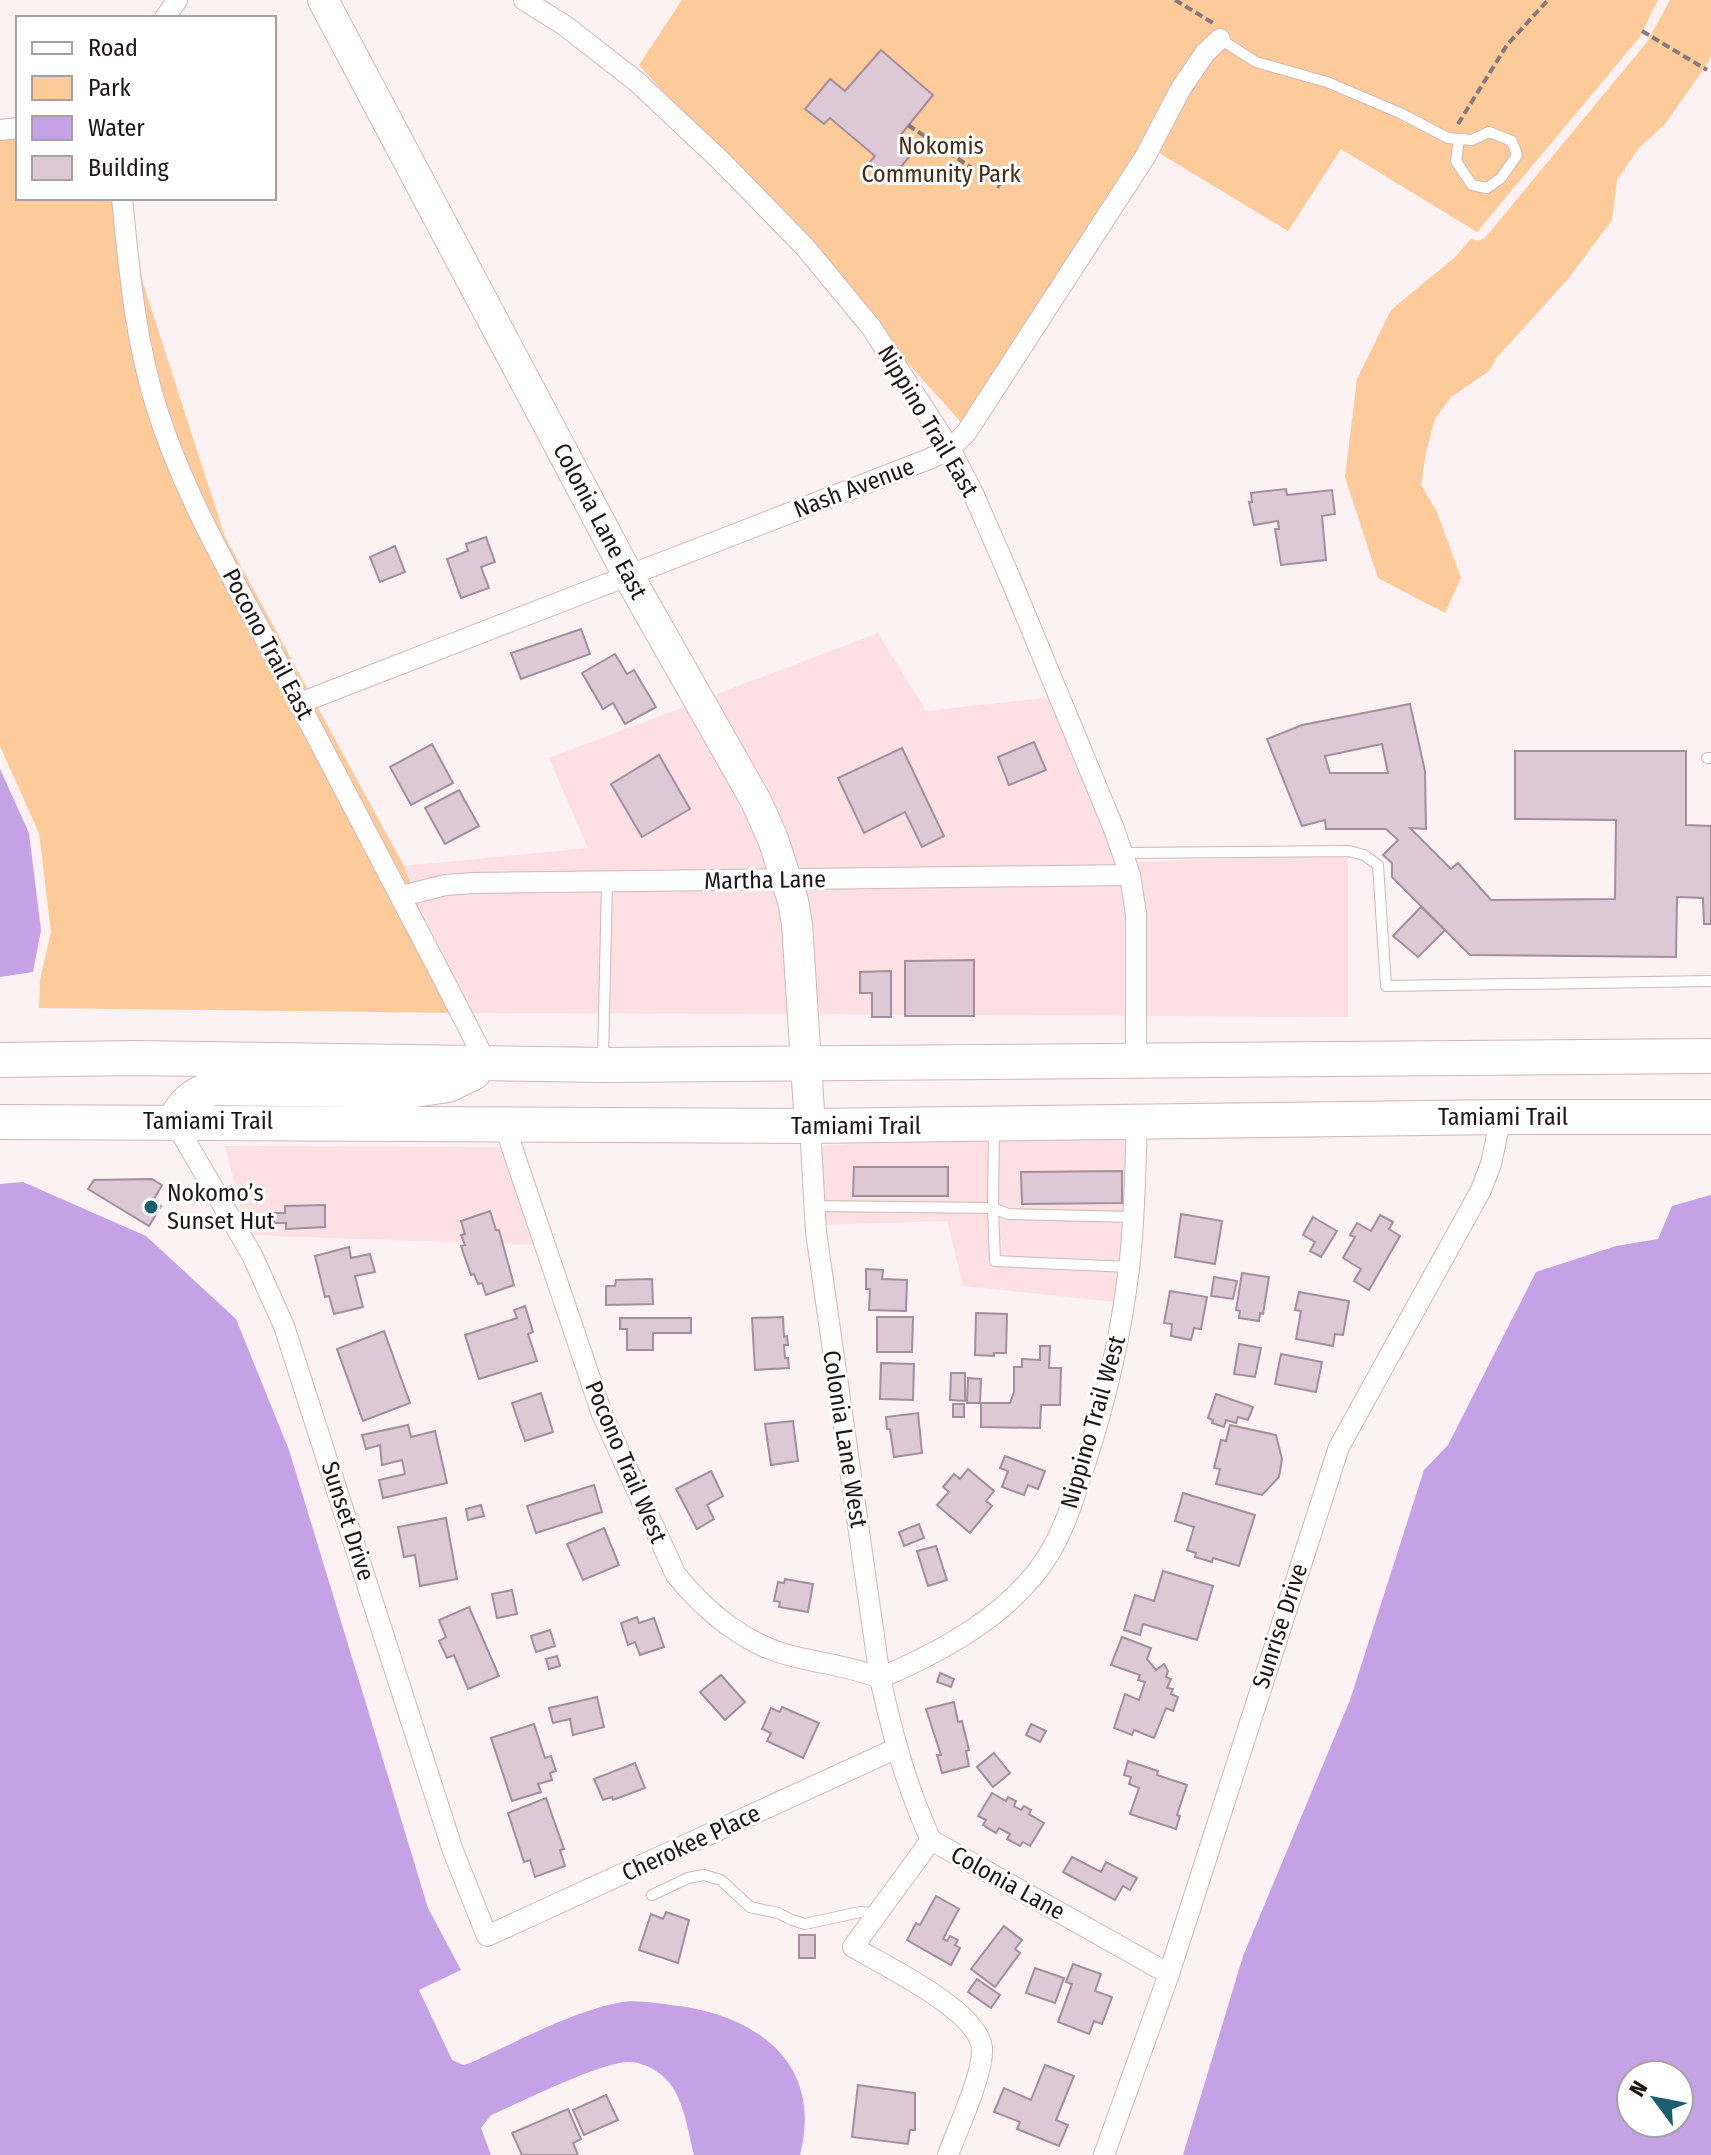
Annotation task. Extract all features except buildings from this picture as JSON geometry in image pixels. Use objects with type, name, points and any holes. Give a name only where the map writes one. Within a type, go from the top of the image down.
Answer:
[{"type":"main road","points":[[0,1060],[134,1058],[603,1065],[1711,1056]]},
{"type":"main road","points":[[174,1121],[185,1102],[196,1094],[214,1088],[408,1091],[448,1085],[487,1064]]},
{"type":"main road","name":"Tamiami Trail","points":[[0,1122],[810,1126],[1711,1117]]},
{"type":"street","name":"Colonia Lane East","points":[[323,0],[628,575],[756,801],[788,880],[797,924],[810,1126]]},
{"type":"street","name":"Nippino Trail East","points":[[524,0],[574,32],[636,81],[721,161],[804,246],[871,327],[950,449],[1004,565],[1130,875],[1136,914],[1136,1061]]},
{"type":"street","name":"Nash Avenue","points":[[300,703],[950,449],[966,433],[1019,354],[1145,157],[1180,90],[1205,53],[1220,39]]},
{"type":"street","name":"Pocono Trail East","points":[[122,200],[131,285],[144,361],[168,443],[205,524],[402,896],[487,1064]]},
{"type":"street","name":"Martha Lane","points":[[402,896],[445,885],[474,883],[1130,875]]},
{"type":"street","name":"Sunrise Drive","points":[[1104,2155],[1169,1974],[1339,1447],[1481,1190],[1491,1164],[1501,1117]]},
{"type":"street","name":"Sunset Drive","points":[[174,1121],[252,1255],[284,1326],[453,1851],[487,1936]]},
{"type":"street","name":"Nippino Trail West","points":[[880,1678],[925,1658],[977,1626],[1016,1593],[1048,1555],[1064,1525],[1108,1387],[1129,1267],[1137,1123]]},
{"type":"street","name":"Pocono Trail West","points":[[504,1124],[602,1414],[676,1575],[692,1595],[713,1613],[766,1648],[794,1657],[844,1666],[880,1678]]},
{"type":"street","name":"Colonia Lane West","points":[[810,1126],[814,1206],[828,1328],[880,1678],[895,1749]]},
{"type":"street","name":"Colonia Lane","points":[[895,1749],[931,1840],[1169,1974]]},
{"type":"street","name":"Cherokee Place","points":[[487,1936],[895,1749]]},
{"type":"street","points":[[931,1840],[853,1947],[949,2004],[977,2031],[982,2049],[979,2068],[948,2155]]},
{"type":"lane","points":[[1220,39],[1256,62],[1327,82],[1453,139],[1472,140],[1489,132],[1512,141],[1517,155],[1501,178],[1487,188],[1472,185],[1456,161],[1453,139]]},
{"type":"lane","points":[[1122,853],[1349,851],[1364,855],[1378,865],[1386,986],[1711,981]]},
{"type":"lane","points":[[603,1065],[607,882]]},
{"type":"lane","points":[[995,1124],[995,1261],[1129,1267]]},
{"type":"lane","points":[[814,1206],[993,1208],[1008,1214],[1134,1217]]},
{"type":"lane","points":[[652,1895],[688,1878],[704,1875],[721,1880],[750,1907],[778,1913],[801,1923],[860,1912],[878,1913]]},
{"type":"path","points":[[1175,0],[1216,25],[1220,39]]},
{"type":"path","points":[[1453,139],[1507,45],[1548,0]]},
{"type":"path","points":[[1642,31],[1707,70]]},
{"type":"path","points":[[908,125],[1000,187]]},
{"type":"shaded area","points":[[878,633],[926,711],[1061,696],[1134,862],[1348,854],[1348,1017],[815,1014],[809,925],[709,697]]},
{"type":"shaded area","points":[[689,705],[745,805],[782,902],[792,1014],[457,1013],[404,866],[588,848],[549,758]]},
{"type":"shaded area","points":[[1145,1134],[1115,1302],[963,1286],[947,1221],[816,1225],[809,1147],[988,1135]]},
{"type":"shaded area","points":[[225,1146],[525,1147],[540,1245],[248,1235]]},
{"type":"green space","name":"Nokomis Community Park","points":[[682,0],[1658,0],[1639,38],[1477,232],[1341,149],[1288,231],[1146,145],[961,422],[639,65]]},
{"type":"green space","points":[[1670,0],[1711,0],[1711,56],[1708,63],[1665,124],[1639,148],[1617,180],[1612,220],[1568,279],[1497,357],[1489,371],[1451,397],[1435,419],[1421,485],[1437,512],[1461,578],[1445,613],[1378,578],[1345,477],[1357,379],[1391,310],[1454,258],[1471,239],[1478,241],[1485,238],[1647,42]]},
{"type":"green space","points":[[16,132],[16,200],[128,200],[143,283],[225,537],[404,866],[457,1013],[39,1008],[40,980],[51,932],[39,833],[0,746],[0,135]]},
{"type":"water","points":[[0,769],[29,833],[41,930],[33,972],[0,977]]},
{"type":"water","points":[[23,1182],[146,1236],[236,1319],[289,1450],[428,1908],[461,1970],[419,1990],[452,2060],[463,2065],[470,2063],[560,2021],[617,2003],[644,2002],[702,2010],[730,2019],[755,2032],[776,2048],[792,2069],[802,2094],[805,2122],[800,2155],[694,2155],[683,2110],[671,2085],[653,2069],[629,2062],[581,2075],[491,2115],[481,2128],[491,2155],[0,2155],[0,1184]]},
{"type":"water","points":[[1711,1195],[1711,2155],[1183,2155],[1243,1956],[1350,1700],[1424,1470],[1448,1445],[1536,1272],[1616,1246],[1658,1239],[1672,1206]]},
{"type":"place","name":"Nokomo’s Sunset Hut","points":[[151,1207]]}]
